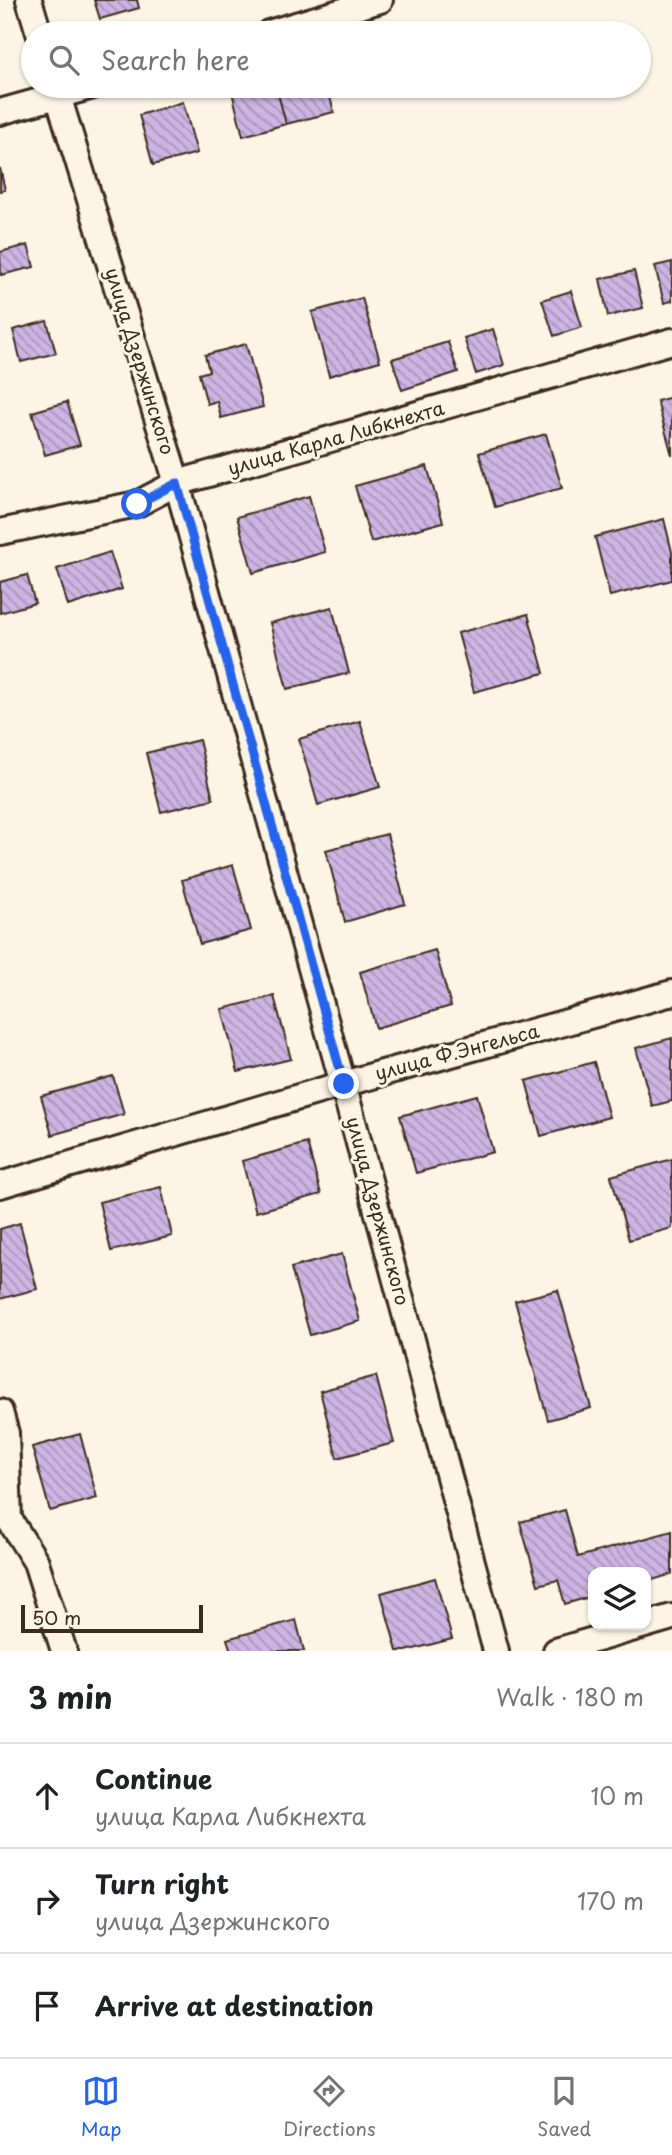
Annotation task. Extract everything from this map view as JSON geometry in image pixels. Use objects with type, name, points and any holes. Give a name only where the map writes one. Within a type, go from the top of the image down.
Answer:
[{"type":"street","points":[[29,0],[35,21]]},
{"type":"street","points":[[309,21],[380,0]]},
{"type":"street","points":[[0,112],[38,98]]},
{"type":"street","name":"улица Дзержинского","points":[[59,98],[177,483],[344,1084],[496,1651]]},
{"type":"street","name":"улица Карла Либкнехта","points":[[0,532],[137,504],[177,483],[672,341]]},
{"type":"street","name":"улица Ф.Энгельса","points":[[0,1185],[344,1084],[672,993]]},
{"type":"street","points":[[0,1412],[6,1433],[4,1519],[36,1562],[64,1651]]},
{"type":"street","points":[[556,1651],[672,1617]]},
{"type":"building","points":[[94,0],[137,0],[139,8],[100,19]]},
{"type":"building","points":[[234,98],[279,98],[286,124],[243,136]]},
{"type":"building","points":[[279,98],[330,98],[334,112],[286,124]]},
{"type":"building","points":[[183,102],[197,153],[153,165],[139,115]]},
{"type":"building","points":[[0,168],[5,190],[0,191]]},
{"type":"building","points":[[28,245],[34,267],[1,275],[0,252]]},
{"type":"building","points":[[672,262],[672,301],[664,303],[655,266]]},
{"type":"building","points":[[634,271],[643,308],[608,316],[600,279]]},
{"type":"building","points":[[571,291],[582,327],[554,336],[542,300]]},
{"type":"building","points":[[362,298],[380,361],[329,376],[312,312]]},
{"type":"building","points":[[47,321],[56,353],[21,362],[13,330]]},
{"type":"building","points":[[493,329],[504,365],[476,374],[464,338]]},
{"type":"building","points":[[448,342],[458,372],[402,390],[392,359]]},
{"type":"building","points":[[246,344],[263,407],[221,418],[217,401],[207,404],[199,374],[209,371],[205,355]]},
{"type":"building","points":[[672,397],[672,455],[657,401]]},
{"type":"building","points":[[67,402],[80,445],[45,455],[32,412]]},
{"type":"building","points":[[546,434],[562,488],[495,507],[479,453]]},
{"type":"building","points":[[427,466],[443,522],[371,542],[355,486]]},
{"type":"building","points":[[309,496],[325,552],[253,573],[237,517]]},
{"type":"building","points":[[664,519],[672,552],[672,580],[610,596],[595,537]]},
{"type":"building","points":[[110,552],[122,589],[68,606],[57,569]]},
{"type":"building","points":[[27,575],[35,603],[0,613],[0,582]]},
{"type":"building","points":[[332,607],[349,673],[287,689],[270,623]]},
{"type":"building","points":[[528,614],[544,673],[474,692],[458,633]]},
{"type":"building","points":[[360,721],[380,787],[318,805],[299,739]]},
{"type":"building","points":[[199,740],[213,799],[161,812],[146,753]]},
{"type":"building","points":[[387,834],[405,904],[345,922],[326,850]]},
{"type":"building","points":[[233,865],[251,930],[200,944],[182,880]]},
{"type":"building","points":[[435,950],[451,1006],[376,1028],[360,972]]},
{"type":"building","points":[[274,996],[291,1059],[238,1072],[222,1009]]},
{"type":"building","points":[[672,1038],[672,1101],[652,1106],[636,1048]]},
{"type":"building","points":[[594,1062],[609,1117],[541,1136],[526,1081]]},
{"type":"building","points":[[113,1076],[124,1114],[52,1135],[41,1096]]},
{"type":"building","points":[[477,1095],[493,1152],[416,1173],[400,1116]]},
{"type":"building","points":[[307,1143],[321,1194],[256,1212],[242,1161]]},
{"type":"building","points":[[672,1159],[672,1228],[629,1240],[611,1176]]},
{"type":"building","points":[[161,1187],[172,1236],[111,1251],[99,1202]]},
{"type":"building","points":[[20,1223],[37,1289],[0,1299],[0,1229]]},
{"type":"building","points":[[342,1254],[360,1321],[310,1335],[291,1268]]},
{"type":"building","points":[[558,1290],[591,1408],[548,1420],[515,1301]]},
{"type":"building","points":[[376,1376],[394,1443],[337,1458],[320,1391]]},
{"type":"building","points":[[80,1434],[97,1498],[50,1511],[32,1447]]},
{"type":"building","points":[[565,1510],[578,1557],[672,1531],[672,1574],[651,1580],[651,1567],[588,1567],[588,1597],[565,1604],[558,1580],[538,1585],[520,1522]]},
{"type":"building","points":[[435,1578],[452,1639],[397,1651],[381,1593]]},
{"type":"building","points":[[296,1620],[304,1651],[231,1651],[227,1639]]},
{"type":"route","points":[[137,504],[177,483],[344,1084]]}]
